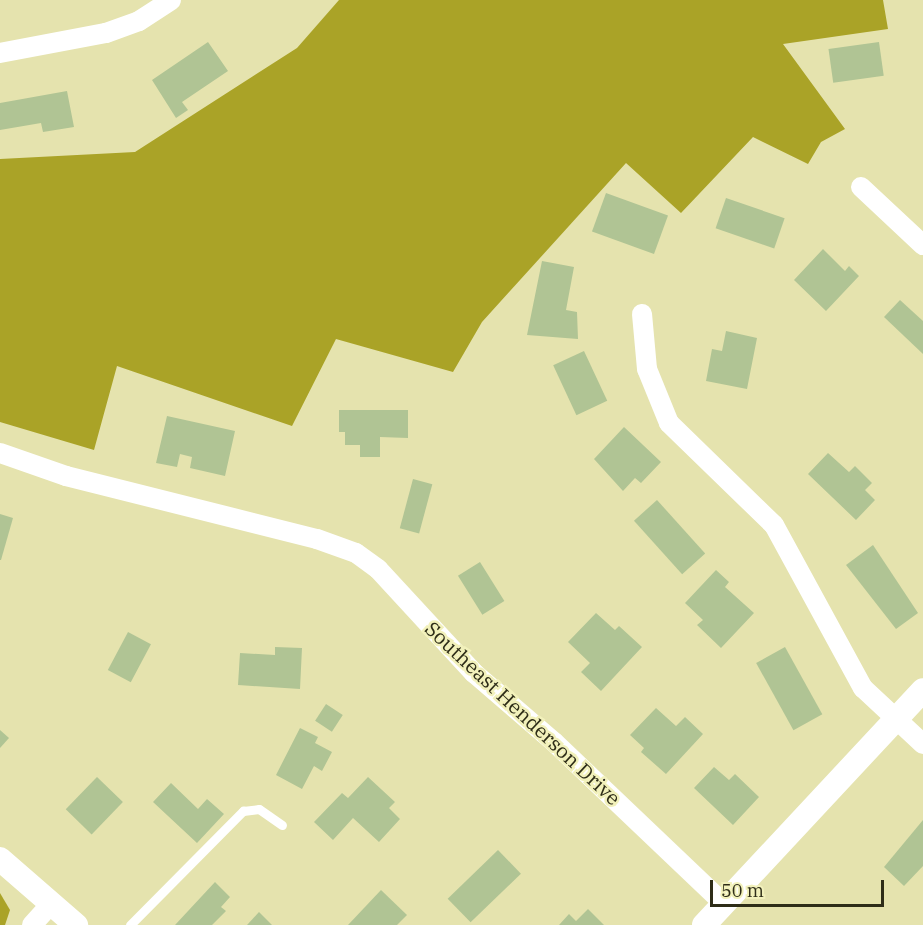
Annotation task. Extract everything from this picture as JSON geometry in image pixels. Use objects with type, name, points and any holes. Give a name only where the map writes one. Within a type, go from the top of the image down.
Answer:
[{"type":"street","points":[[0,53],[106,33],[138,21],[171,0]]},
{"type":"street","points":[[861,187],[923,245]]},
{"type":"street","points":[[642,314],[647,369],[669,423],[774,525],[847,664],[863,688],[923,744]]},
{"type":"street","name":"Southeast Henderson Drive","points":[[0,453],[66,477],[317,539],[356,553],[378,569],[474,673],[554,742],[724,904]]},
{"type":"street","points":[[704,925],[923,690]]},
{"type":"street","points":[[0,859],[76,925]]},
{"type":"street","points":[[32,925],[51,904]]},
{"type":"lane","points":[[130,925],[243,811],[259,809],[282,825]]},
{"type":"shaded area","points":[[339,0],[883,0],[888,29],[783,44],[845,129],[821,142],[808,164],[753,137],[681,213],[626,163],[482,322],[453,372],[336,339],[292,426],[117,366],[94,450],[0,422],[0,159],[135,152],[297,48]]},
{"type":"shaded area","points":[[0,893],[10,910],[5,925],[0,925]]},
{"type":"building","points":[[208,42],[228,71],[182,102],[188,110],[176,118],[152,80]]},
{"type":"building","points":[[879,42],[884,76],[833,83],[828,49]]},
{"type":"building","points":[[67,91],[74,127],[43,132],[41,123],[0,130],[0,103]]},
{"type":"building","points":[[606,193],[668,216],[654,254],[592,232]]},
{"type":"building","points":[[726,198],[785,218],[774,248],[716,228]]},
{"type":"building","points":[[823,249],[845,271],[849,266],[859,276],[826,311],[794,280]]},
{"type":"building","points":[[542,261],[574,267],[566,310],[577,312],[578,339],[527,335]]},
{"type":"building","points":[[900,300],[923,321],[923,354],[884,317]]},
{"type":"building","points":[[726,331],[757,338],[747,389],[706,381],[712,349],[722,351]]},
{"type":"building","points":[[584,351],[607,401],[576,415],[553,365]]},
{"type":"building","points":[[339,410],[408,410],[408,438],[380,437],[380,457],[360,457],[360,445],[345,445],[345,432],[339,432]]},
{"type":"building","points":[[167,416],[235,431],[225,476],[190,468],[192,457],[180,454],[177,467],[156,463]]},
{"type":"building","points":[[624,427],[661,462],[641,483],[635,478],[623,491],[594,459]]},
{"type":"building","points":[[828,453],[849,472],[855,466],[872,483],[865,490],[875,500],[856,520],[808,474]]},
{"type":"building","points":[[413,479],[432,484],[419,533],[400,528]]},
{"type":"building","points":[[657,500],[705,554],[682,574],[634,521]]},
{"type":"building","points":[[0,514],[13,518],[1,560],[0,560]]},
{"type":"building","points":[[873,545],[918,613],[896,629],[846,565]]},
{"type":"building","points":[[480,562],[504,601],[482,615],[458,576]]},
{"type":"building","points":[[716,570],[729,582],[725,587],[754,613],[721,648],[697,625],[703,620],[685,603]]},
{"type":"building","points":[[596,613],[615,630],[619,626],[642,647],[601,691],[581,672],[590,663],[568,642]]},
{"type":"building","points":[[128,632],[151,644],[131,682],[108,670]]},
{"type":"building","points":[[275,647],[302,648],[300,689],[238,685],[240,653],[275,655]]},
{"type":"building","points":[[785,647],[822,714],[793,730],[756,663]]},
{"type":"building","points":[[326,704],[343,715],[332,732],[315,721]]},
{"type":"building","points":[[656,708],[676,726],[685,717],[703,734],[666,774],[641,752],[644,748],[630,735]]},
{"type":"building","points":[[300,728],[318,737],[315,743],[332,752],[322,771],[314,766],[302,789],[276,775]]},
{"type":"building","points":[[0,730],[9,738],[0,748]]},
{"type":"building","points":[[714,767],[729,780],[735,774],[759,797],[733,825],[694,788]]},
{"type":"building","points":[[97,777],[123,802],[92,834],[66,809]]},
{"type":"building","points":[[368,777],[395,802],[389,808],[400,819],[379,842],[353,818],[333,840],[314,822],[342,793],[348,798]]},
{"type":"building","points":[[171,783],[198,809],[207,799],[224,814],[197,843],[153,802]]},
{"type":"building","points":[[923,820],[923,866],[904,886],[884,867]]},
{"type":"building","points":[[498,850],[521,874],[471,922],[448,899]]},
{"type":"building","points":[[215,882],[230,897],[221,907],[226,911],[212,925],[175,925]]},
{"type":"building","points":[[381,890],[407,915],[397,925],[348,925]]},
{"type":"building","points":[[588,909],[604,925],[559,925],[569,914],[576,921]]},
{"type":"building","points":[[259,912],[272,925],[247,925]]}]
